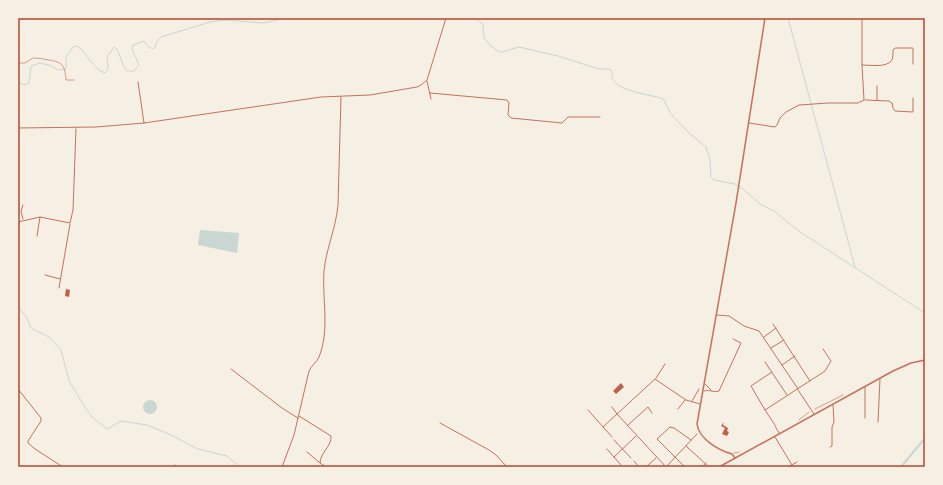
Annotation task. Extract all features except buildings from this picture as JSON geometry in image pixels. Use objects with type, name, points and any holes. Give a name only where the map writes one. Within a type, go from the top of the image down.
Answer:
[{"type":"street","points":[[18,128],[76,128],[144,123],[321,97],[370,95],[421,86],[427,80],[446,18]]},
{"type":"street","points":[[735,458],[732,454],[703,438],[700,435],[697,424],[717,315],[765,18]]},
{"type":"street","points":[[862,18],[864,100]]},
{"type":"street","points":[[862,65],[883,65],[888,63],[892,59],[893,50],[897,48],[913,48],[913,64]]},
{"type":"street","points":[[427,80],[431,99]]},
{"type":"street","points":[[138,82],[144,123]]},
{"type":"street","points":[[877,86],[877,101]]},
{"type":"street","points":[[430,93],[506,100],[509,103],[508,115],[511,118],[562,123],[568,117],[600,116]]},
{"type":"street","points":[[282,467],[294,435],[309,371],[319,357],[324,337],[324,272],[336,222],[338,205],[341,96]]},
{"type":"street","points":[[749,123],[775,127],[780,118],[786,112],[799,105],[826,103],[858,104],[864,100],[890,101],[893,109],[898,112],[913,112],[913,98]]},
{"type":"street","points":[[59,288],[73,210],[76,128]]},
{"type":"street","points":[[22,204],[21,211],[24,220]]},
{"type":"street","points":[[18,222],[40,217],[70,224]]},
{"type":"street","points":[[37,236],[40,217]]},
{"type":"street","points":[[45,275],[60,279]]},
{"type":"street","points":[[717,315],[727,315],[734,318],[744,326],[756,329],[814,414]]},
{"type":"street","points":[[773,324],[810,381]]},
{"type":"street","points":[[763,338],[776,328]]},
{"type":"street","points":[[703,391],[719,391],[741,343],[733,339]]},
{"type":"street","points":[[770,348],[784,340]]},
{"type":"street","points":[[765,410],[825,371],[830,359],[824,349]]},
{"type":"street","points":[[781,365],[795,356]]},
{"type":"street","points":[[719,467],[880,378],[902,367],[925,360]]},
{"type":"street","points":[[766,362],[787,396]]},
{"type":"street","points":[[603,427],[655,379],[665,364]]},
{"type":"street","points":[[231,369],[282,408],[331,436],[331,442],[321,458],[320,463]]},
{"type":"street","points":[[772,372],[751,386],[780,434]]},
{"type":"street","points":[[878,422],[880,378]]},
{"type":"street","points":[[655,379],[686,400],[700,404]]},
{"type":"street","points":[[705,384],[712,390]]},
{"type":"street","points":[[865,386],[865,418]]},
{"type":"street","points":[[18,389],[41,418],[41,421],[28,443],[63,467]]},
{"type":"street","points":[[691,402],[699,389]]},
{"type":"street","points":[[678,409],[686,400]]},
{"type":"street","points":[[830,447],[832,446],[832,427],[834,422],[833,404]]},
{"type":"street","points":[[612,407],[636,436],[666,467],[697,434]]},
{"type":"street","points":[[627,425],[648,407],[652,413]]},
{"type":"street","points":[[588,410],[612,437]]},
{"type":"street","points":[[440,423],[489,450],[507,467]]},
{"type":"street","points":[[685,467],[657,439],[662,432],[670,427],[674,428],[691,440]]},
{"type":"street","points":[[614,457],[636,436]]},
{"type":"street","points":[[775,436],[792,465]]},
{"type":"street","points":[[614,440],[631,458]]},
{"type":"street","points":[[686,445],[710,467]]},
{"type":"street","points":[[607,449],[621,465]]},
{"type":"street","points":[[307,452],[326,467]]},
{"type":"street","points":[[728,453],[732,460]]},
{"type":"street","points":[[646,467],[657,458]]},
{"type":"street","points":[[634,461],[639,467]]},
{"type":"street","points":[[788,467],[796,462]]},
{"type":"street","points":[[702,467],[706,464]]},
{"type":"path","points":[[18,62],[25,63],[30,59],[36,58],[57,61],[66,72],[66,80],[74,80]]},
{"type":"path","points":[[796,422],[812,410],[843,395]]},
{"type":"path","points":[[732,453],[740,452]]},
{"type":"shaded area","points":[[200,230],[239,233],[237,253],[198,245]]},
{"type":"shaded area","points":[[147,400],[153,400],[157,404],[157,410],[153,414],[147,414],[143,410],[143,404]]},
{"type":"waterway","points":[[18,79],[20,83],[24,85],[29,83],[31,66],[40,63],[52,66],[58,70],[66,69],[66,57],[73,47],[77,46],[93,65],[105,73],[108,68],[107,57],[114,47],[117,49],[127,71],[134,71],[139,65],[132,49],[133,45],[144,41],[149,47],[155,48],[156,43],[161,37],[210,22],[225,20],[264,23],[285,18]]},
{"type":"waterway","points":[[474,18],[483,24],[484,38],[499,52],[519,47],[558,56],[599,69],[610,69],[613,80],[622,87],[661,98],[664,100],[670,113],[689,133],[706,147],[710,160],[711,177],[714,180],[735,184],[743,189],[760,204],[774,211],[800,232],[925,313]]},
{"type":"waterway","points":[[788,18],[855,267]]},
{"type":"waterway","points":[[18,307],[27,318],[31,328],[49,337],[61,350],[69,381],[93,418],[107,429],[121,421],[147,425],[198,449],[227,456],[240,467]]},
{"type":"waterway","points":[[901,467],[925,438]]}]
